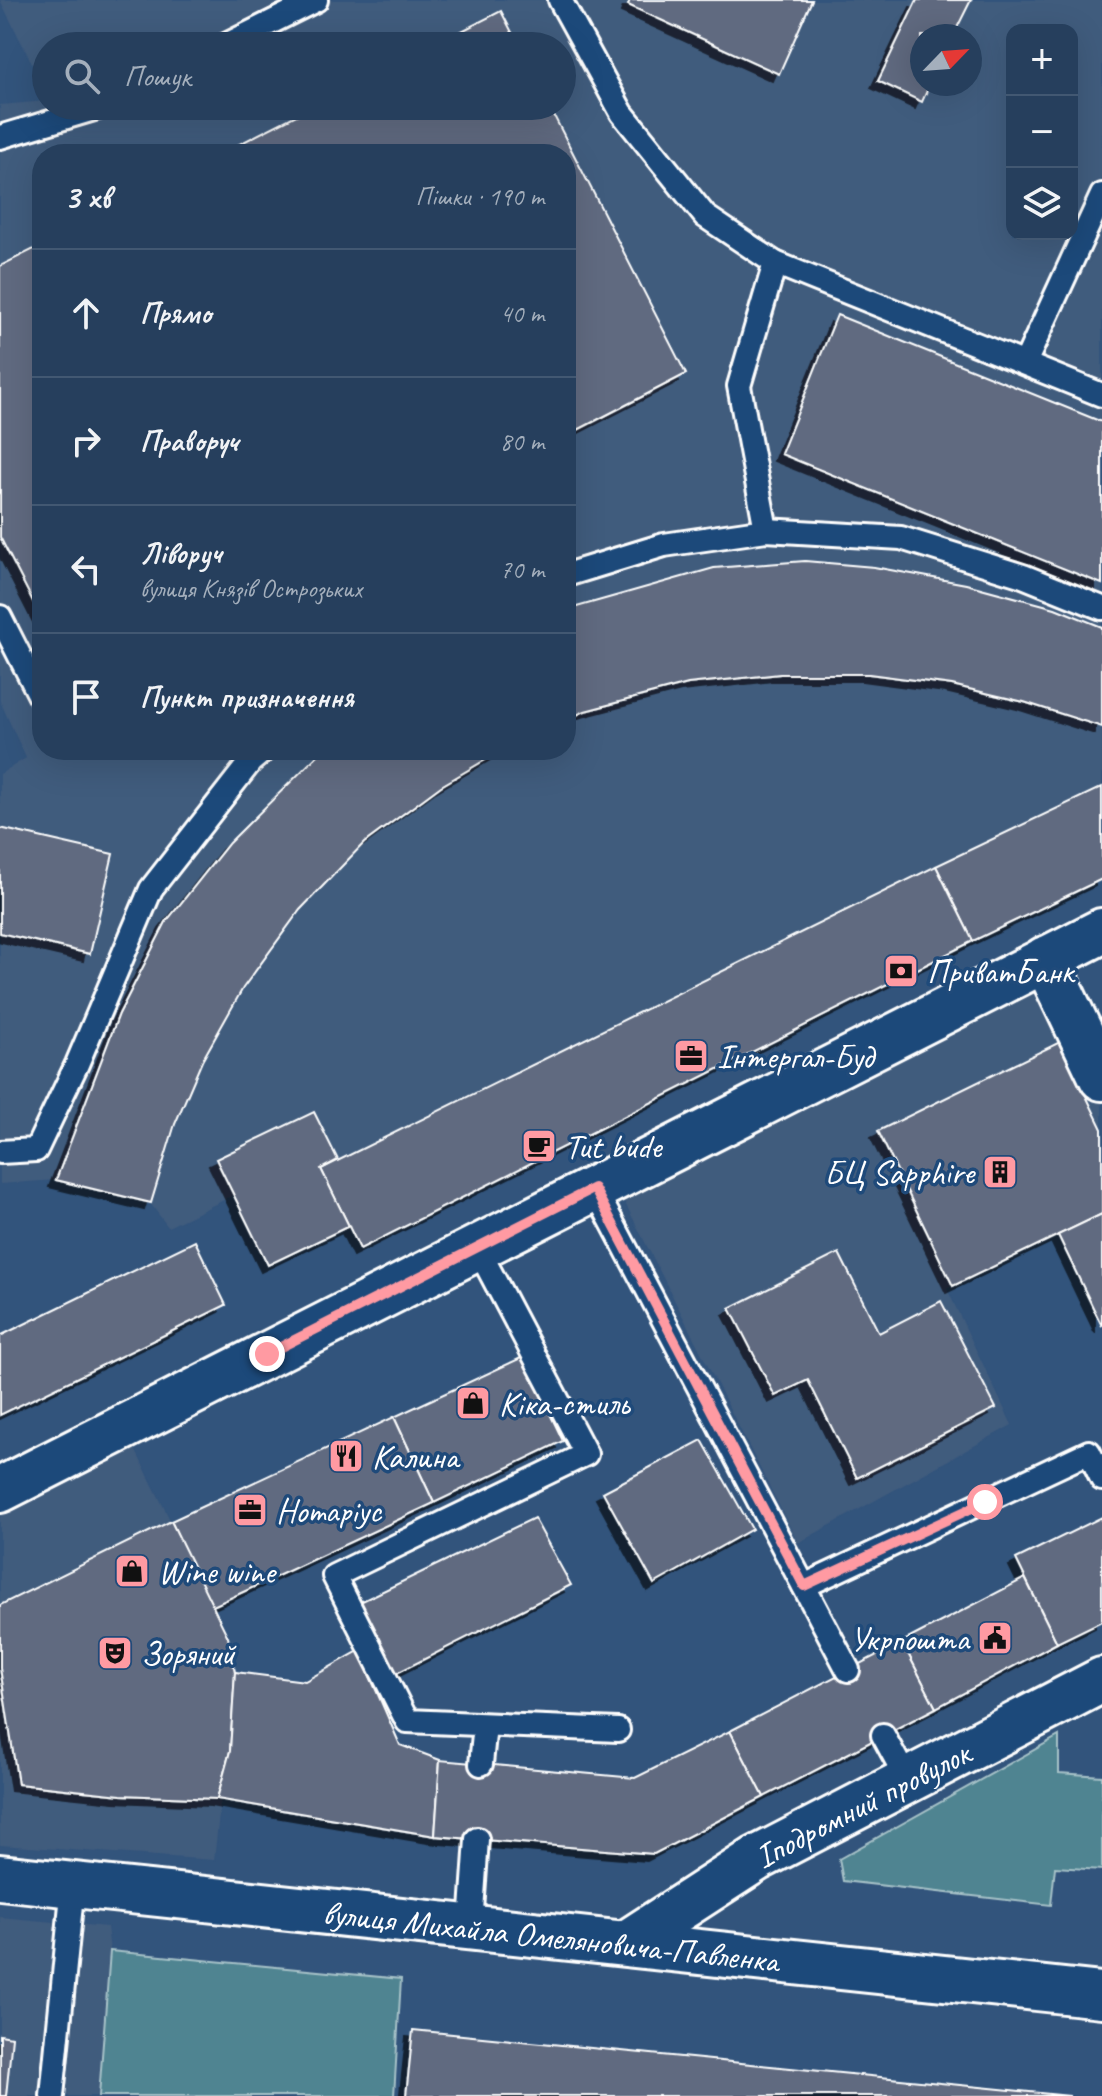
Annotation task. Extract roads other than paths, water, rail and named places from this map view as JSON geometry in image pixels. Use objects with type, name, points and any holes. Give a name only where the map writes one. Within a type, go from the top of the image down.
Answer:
[{"type":"main road","points":[[0,1490],[1102,931]]},
{"type":"main road","points":[[1045,959],[1102,1078]]},
{"type":"main road","name":"Іподромний провулок","points":[[628,1942],[756,1859],[1102,1680]]},
{"type":"main road","name":"вулиця Михайла Омеляновича-Павленка","points":[[0,1877],[471,1925],[1102,1995]]},
{"type":"lane","points":[[252,32],[316,0]]},
{"type":"lane","points":[[560,0],[622,113],[705,216],[775,263],[1102,395]]},
{"type":"lane","points":[[0,137],[57,120]]},
{"type":"lane","points":[[1025,363],[1102,195]]},
{"type":"lane","points":[[766,530],[739,386],[775,263]]},
{"type":"lane","points":[[576,572],[664,545],[766,530],[901,538],[1023,576],[1102,608]]},
{"type":"lane","points":[[0,617],[32,680]]},
{"type":"lane","points":[[0,1152],[36,1150],[77,1064],[151,889],[252,760]]},
{"type":"lane","points":[[594,1188],[848,1670]]},
{"type":"lane","points":[[477,1247],[586,1454],[334,1576],[407,1721],[618,1730]]},
{"type":"lane","points":[[804,1586],[1089,1452],[1102,1479]]},
{"type":"lane","points":[[481,1764],[485,1725]]},
{"type":"lane","points":[[883,1735],[908,1781]]},
{"type":"lane","points":[[471,1925],[477,1839]]},
{"type":"lane","points":[[52,2096],[73,1884]]},
{"type":"place","name":"ПриватБанк","points":[[901,971]]},
{"type":"place","name":"Інтергал-Буд","points":[[691,1056]]},
{"type":"place","name":"Tut bude","points":[[539,1146]]},
{"type":"place","name":"БЦ Sapphire","points":[[1000,1172]]},
{"type":"place","name":"Кіка-стиль","points":[[473,1403]]},
{"type":"place","name":"Калина","points":[[346,1456]]},
{"type":"place","name":"Нотаріус","points":[[250,1510]]},
{"type":"place","name":"Wine wine","points":[[132,1571]]},
{"type":"place","name":"Укрпошта","points":[[995,1638]]},
{"type":"place","name":"Зоряний","points":[[115,1653]]}]
